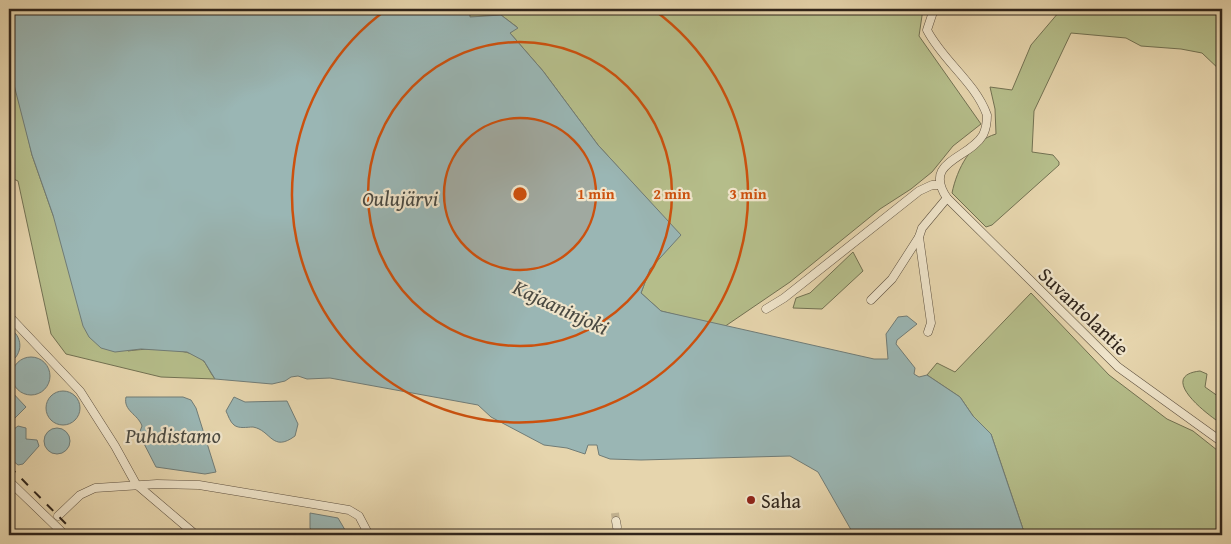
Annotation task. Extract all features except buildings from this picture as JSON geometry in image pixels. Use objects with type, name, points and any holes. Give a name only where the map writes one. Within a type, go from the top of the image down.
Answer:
[{"type":"street","points":[[766,309],[784,298],[919,191],[932,185],[940,185],[939,178],[943,168],[975,144],[983,135],[987,115],[975,92],[934,44],[927,30],[934,9]]},
{"type":"street","name":"Suvantolantie","points":[[940,185],[947,198],[1118,367],[1222,442]]},
{"type":"street","points":[[871,300],[892,279],[919,237],[922,228],[947,198]]},
{"type":"street","points":[[919,237],[930,323],[928,332]]},
{"type":"street","points":[[9,316],[80,391],[115,446],[136,484],[196,535]]},
{"type":"street","points":[[9,481],[65,535]]},
{"type":"street","points":[[58,516],[80,496],[95,488],[136,484],[199,485],[349,510],[359,516],[369,535]]},
{"type":"green space","points":[[469,9],[923,9],[919,36],[981,124],[953,146],[932,172],[911,189],[880,209],[790,282],[724,327],[661,311],[641,293],[650,269],[680,235],[598,145],[543,71],[510,33],[517,27],[501,15],[470,17]]},
{"type":"green space","points":[[1097,9],[1222,9],[1222,72],[1202,53],[1181,49],[1141,46],[1126,38],[1071,33],[1034,111],[1032,152],[1053,155],[1059,162],[1059,165],[992,225],[986,227],[952,193],[957,175],[966,157],[979,143],[996,134],[995,109],[990,87],[1012,90],[1031,45],[1059,12]]},
{"type":"green space","points":[[9,55],[32,155],[53,215],[128,351],[156,349],[186,352],[202,359],[215,379],[161,377],[66,354],[51,334],[18,181],[9,177]]},
{"type":"green space","points":[[853,252],[863,271],[822,309],[793,308],[796,298],[810,293]]},
{"type":"green space","points":[[1031,293],[1109,375],[1167,419],[1193,431],[1222,454],[1222,535],[1025,535],[991,434],[973,416],[960,397],[927,375],[937,363],[955,372]]},
{"type":"green space","points":[[1200,371],[1207,374],[1205,387],[1222,399],[1222,424],[1198,405],[1184,388],[1183,380],[1188,374]]},
{"type":"water","name":"Oulujärvi","points":[[9,9],[469,9],[470,17],[501,15],[518,28],[510,33],[543,71],[598,145],[681,235],[650,269],[641,293],[661,311],[874,359],[888,359],[886,334],[898,317],[907,316],[917,324],[897,340],[896,344],[915,368],[914,374],[919,377],[927,375],[960,397],[973,416],[991,434],[1025,535],[854,535],[818,472],[790,456],[641,460],[610,459],[599,455],[597,445],[588,445],[585,454],[567,448],[544,445],[491,417],[478,405],[330,378],[307,379],[298,376],[272,384],[215,379],[204,361],[187,352],[141,349],[115,352],[101,348],[89,337],[83,326],[53,215],[32,155],[12,77],[9,55]]},
{"type":"water","points":[[9,328],[14,331],[20,345],[17,355],[9,363]]},
{"type":"water","points":[[31,357],[38,358],[44,363],[49,369],[49,383],[44,389],[38,394],[31,395],[24,394],[18,389],[13,383],[12,376],[13,369],[18,363],[24,358]]},
{"type":"water","points":[[9,389],[26,407],[9,424]]},
{"type":"water","points":[[63,391],[75,396],[80,408],[75,420],[63,425],[51,420],[46,408],[51,396]]},
{"type":"water","name":"Puhdistamo","points":[[126,397],[183,397],[191,400],[196,408],[216,472],[205,474],[156,467],[139,434],[142,426],[127,406]]},
{"type":"water","points":[[234,397],[245,402],[287,401],[298,424],[295,436],[281,442],[272,439],[259,429],[234,425],[226,411]]},
{"type":"water","points":[[18,426],[26,428],[26,439],[37,440],[39,446],[23,464],[18,465],[12,460],[13,453],[9,453],[9,433]]},
{"type":"water","points":[[57,428],[66,432],[70,441],[66,450],[57,454],[48,450],[44,441],[48,432]]},
{"type":"water","points":[[310,513],[338,518],[348,535],[314,535],[310,528]]},
{"type":"tunnel","points":[[615,513],[616,521]]},
{"type":"railway","points":[[9,466],[77,535]]},
{"type":"place","name":"Saha","points":[[751,500]]},
{"type":"water label","name":"Kajaaninjoki","points":[[561,307]]}]
